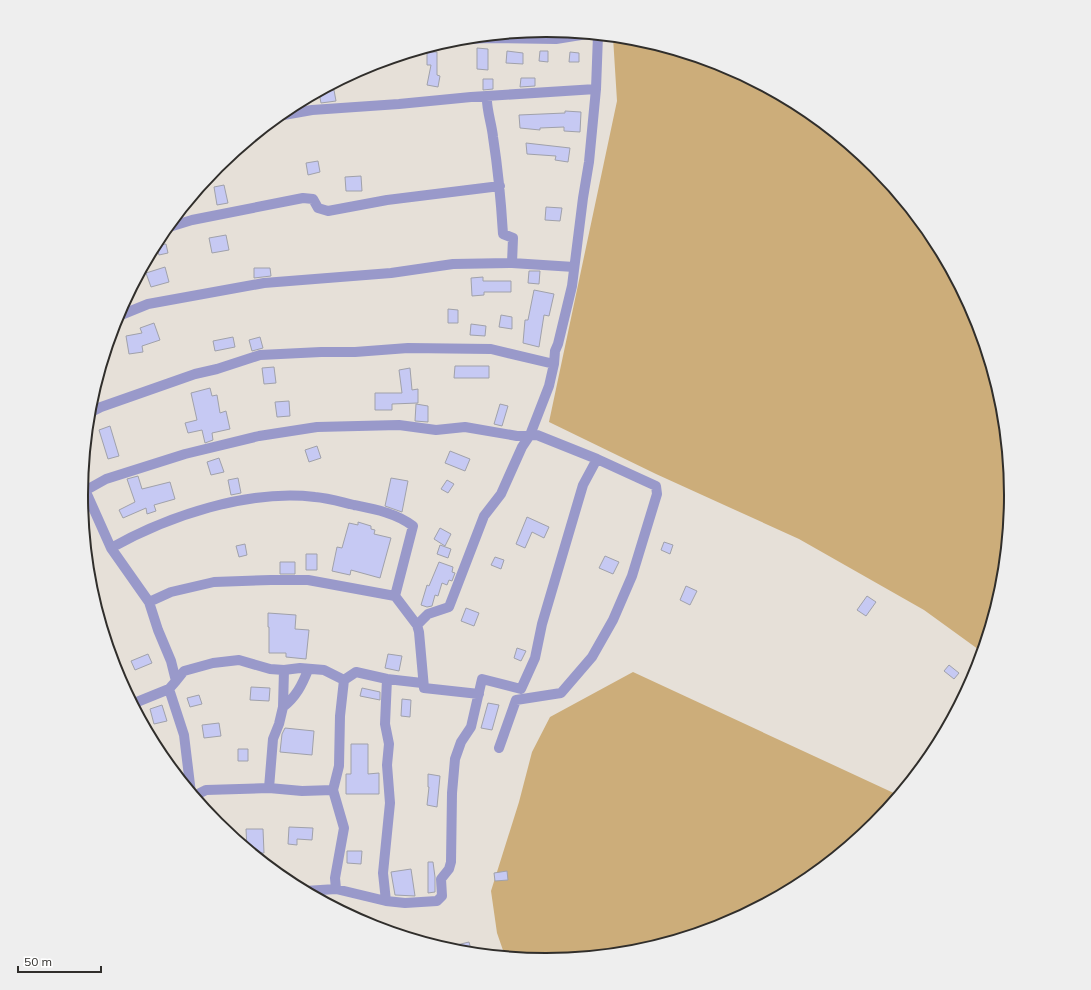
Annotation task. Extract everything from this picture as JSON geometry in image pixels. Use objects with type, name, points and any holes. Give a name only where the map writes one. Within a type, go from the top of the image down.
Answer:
[{"type":"street","points":[[512,38],[556,39],[564,38]]},
{"type":"street","points":[[417,626],[428,614],[449,607],[484,516],[501,494],[522,447],[530,435],[549,386],[554,364],[555,351],[572,286],[592,142],[598,40]]},
{"type":"street","points":[[292,114],[312,110],[596,89]]},
{"type":"street","points":[[487,97],[500,186],[503,234],[514,238],[512,263]]},
{"type":"street","points":[[176,225],[192,220],[303,198],[313,199],[318,208],[328,211],[387,200],[500,186]]},
{"type":"street","points":[[125,313],[148,304],[264,283],[391,273],[453,264],[512,263],[574,267]]},
{"type":"street","points":[[95,410],[195,374],[217,369],[260,355],[355,352],[408,348],[491,349],[554,364]]},
{"type":"street","points":[[88,487],[106,479],[185,454],[259,436],[317,427],[399,425],[441,430],[465,427],[517,436],[537,435],[597,459],[656,486],[657,490],[632,576],[613,620],[592,657],[561,693],[516,700]]},
{"type":"street","points":[[499,748],[516,700],[535,658],[542,624],[583,485],[597,459]]},
{"type":"street","points":[[111,548],[136,534],[195,511],[259,497],[315,497],[375,509],[406,520],[414,526],[395,596]]},
{"type":"street","points":[[88,500],[111,548],[148,602],[171,661],[176,681]]},
{"type":"street","points":[[148,602],[171,592],[214,582],[271,580],[308,580],[395,596],[417,626],[419,632],[422,683],[424,688],[479,694]]},
{"type":"street","points":[[137,702],[169,689],[184,671],[213,663],[239,660],[270,669],[284,670],[300,668],[308,670],[324,670],[344,680]]},
{"type":"street","points":[[269,788],[273,739],[279,724],[283,707],[284,670]]},
{"type":"street","points":[[283,707],[292,700],[301,686],[308,670]]},
{"type":"street","points":[[336,889],[335,878],[344,828],[333,790],[339,766],[339,723],[344,680],[356,672],[387,679],[422,683]]},
{"type":"street","points":[[386,901],[383,873],[390,803],[387,765],[389,744],[385,724],[387,679]]},
{"type":"street","points":[[314,890],[336,889],[386,901],[405,903],[437,901],[442,896],[441,879],[449,869],[451,862],[452,793],[455,759],[461,742],[471,727],[482,680],[521,689]]},
{"type":"street","points":[[169,689],[184,735],[191,785]]},
{"type":"street","points":[[198,794],[206,790],[269,788],[302,791],[333,790]]},
{"type":"shaded area","points":[[613,42],[635,46],[693,61],[748,84],[800,114],[847,151],[890,193],[909,216],[926,241],[942,266],[969,320],[988,376],[1000,435],[1004,495],[1000,555],[988,614],[977,648],[924,610],[799,539],[656,474],[549,422],[617,101]]},
{"type":"shaded area","points":[[633,672],[893,793],[869,819],[847,839],[800,876],[748,906],[721,918],[693,929],[664,937],[605,949],[546,953],[503,951],[497,933],[491,891],[519,802],[532,752],[550,717]]},
{"type":"building","points":[[477,48],[488,49],[488,70],[477,69]]},
{"type":"building","points":[[507,51],[523,53],[523,64],[506,63]]},
{"type":"building","points":[[540,51],[548,51],[548,62],[539,61]]},
{"type":"building","points":[[437,52],[437,75],[440,76],[438,87],[427,85],[431,65],[427,65],[427,53]]},
{"type":"building","points":[[570,52],[579,53],[579,62],[569,62]]},
{"type":"building","points":[[521,78],[535,78],[535,86],[520,87]]},
{"type":"building","points":[[483,79],[493,79],[493,89],[483,90]]},
{"type":"building","points":[[334,90],[336,101],[321,103],[320,97]]},
{"type":"building","points":[[565,111],[581,112],[580,132],[564,131],[564,127],[540,128],[540,130],[520,128],[519,115],[565,113]]},
{"type":"building","points":[[526,143],[570,148],[568,162],[555,160],[556,156],[527,154]]},
{"type":"building","points":[[318,161],[320,172],[308,175],[306,163]]},
{"type":"building","points":[[361,176],[362,191],[346,191],[345,177]]},
{"type":"building","points":[[224,185],[228,203],[217,205],[214,187]]},
{"type":"building","points":[[546,207],[562,208],[560,221],[545,220]]},
{"type":"building","points":[[226,235],[229,250],[212,253],[209,238]]},
{"type":"building","points":[[166,244],[168,253],[159,255],[158,252],[163,245]]},
{"type":"building","points":[[165,267],[169,282],[151,287],[146,273]]},
{"type":"building","points":[[254,268],[270,268],[271,276],[254,278]]},
{"type":"building","points":[[529,271],[540,271],[539,284],[528,283]]},
{"type":"building","points":[[483,277],[483,281],[511,281],[511,292],[484,292],[484,295],[472,296],[471,278]]},
{"type":"building","points":[[534,290],[554,294],[549,316],[544,315],[539,347],[523,343],[525,320],[528,320]]},
{"type":"building","points":[[448,309],[458,310],[458,323],[448,323]]},
{"type":"building","points":[[501,315],[512,317],[512,329],[499,327]]},
{"type":"building","points":[[154,323],[160,340],[142,346],[143,352],[129,354],[126,336],[142,333],[140,328]]},
{"type":"building","points":[[471,324],[486,326],[485,336],[470,335]]},
{"type":"building","points":[[233,337],[235,347],[215,351],[213,341]]},
{"type":"building","points":[[260,337],[263,348],[252,351],[249,340]]},
{"type":"building","points":[[455,366],[489,366],[489,378],[454,378]]},
{"type":"building","points":[[274,367],[276,383],[264,384],[262,368]]},
{"type":"building","points":[[410,368],[412,390],[418,389],[418,403],[392,404],[392,410],[375,410],[375,393],[402,393],[399,370]]},
{"type":"building","points":[[210,388],[212,396],[217,395],[220,413],[226,411],[230,429],[212,433],[213,440],[205,443],[202,430],[188,433],[185,423],[197,420],[191,393]]},
{"type":"building","points":[[289,401],[290,416],[277,417],[275,402]]},
{"type":"building","points":[[416,404],[428,406],[428,422],[415,421]]},
{"type":"building","points":[[500,404],[508,406],[502,426],[494,424]]},
{"type":"building","points":[[110,426],[119,456],[108,459],[99,430]]},
{"type":"building","points":[[317,446],[321,458],[309,462],[305,450]]},
{"type":"building","points":[[450,451],[470,459],[465,471],[445,463]]},
{"type":"building","points":[[219,458],[224,472],[211,475],[207,462]]},
{"type":"building","points":[[138,476],[142,489],[170,482],[175,499],[154,505],[156,511],[147,514],[146,508],[123,518],[119,510],[135,502],[127,479]]},
{"type":"building","points":[[238,478],[241,493],[231,495],[228,480]]},
{"type":"building","points":[[391,478],[408,481],[402,512],[385,506]]},
{"type":"building","points":[[447,480],[454,484],[448,493],[441,489]]},
{"type":"building","points":[[527,517],[549,527],[544,538],[532,532],[525,548],[516,544]]},
{"type":"building","points":[[358,522],[371,526],[371,529],[375,530],[374,534],[391,538],[380,578],[351,570],[350,575],[332,571],[337,547],[342,548],[349,523],[358,525]]},
{"type":"building","points":[[440,528],[451,534],[445,546],[434,539]]},
{"type":"building","points":[[664,542],[673,545],[670,554],[661,550]]},
{"type":"building","points":[[245,544],[247,555],[239,557],[236,546]]},
{"type":"building","points":[[440,545],[451,549],[448,558],[437,554]]},
{"type":"building","points":[[306,554],[317,554],[317,570],[306,570]]},
{"type":"building","points":[[605,556],[619,562],[613,574],[599,568]]},
{"type":"building","points":[[495,557],[504,560],[501,569],[491,565]]},
{"type":"building","points":[[280,562],[295,562],[295,574],[280,574]]},
{"type":"building","points":[[439,562],[453,567],[452,572],[455,573],[452,581],[449,580],[447,585],[442,583],[438,596],[435,595],[432,606],[427,607],[421,605],[427,585],[429,586]]},
{"type":"building","points":[[686,586],[697,591],[690,605],[680,600]]},
{"type":"building","points":[[867,596],[876,602],[866,616],[857,610]]},
{"type":"building","points":[[466,608],[479,613],[474,626],[461,621]]},
{"type":"building","points":[[268,613],[296,615],[295,629],[309,630],[306,659],[286,657],[286,653],[269,653]]},
{"type":"building","points":[[517,648],[526,651],[521,661],[514,658]]},
{"type":"building","points":[[148,654],[152,663],[135,670],[131,661]]},
{"type":"building","points":[[388,654],[402,656],[399,671],[385,668]]},
{"type":"building","points":[[949,665],[959,673],[954,679],[944,671]]},
{"type":"building","points":[[251,687],[270,688],[269,701],[250,700]]},
{"type":"building","points":[[362,688],[380,692],[380,700],[360,696]]},
{"type":"building","points":[[199,695],[202,704],[190,707],[187,698]]},
{"type":"building","points":[[402,699],[411,700],[410,717],[401,716]]},
{"type":"building","points":[[488,703],[499,705],[492,730],[481,728]]},
{"type":"building","points":[[162,705],[167,721],[154,724],[150,709]]},
{"type":"building","points":[[219,723],[221,736],[204,738],[202,725]]},
{"type":"building","points":[[285,728],[314,731],[312,755],[280,752],[282,734]]},
{"type":"building","points":[[351,744],[368,744],[368,774],[379,773],[379,794],[346,794],[346,774],[351,774]]},
{"type":"building","points":[[238,749],[248,749],[248,761],[238,761]]},
{"type":"building","points":[[428,774],[440,776],[437,807],[427,805],[429,787]]},
{"type":"building","points":[[289,827],[313,828],[312,840],[297,839],[297,845],[288,844]]},
{"type":"building","points":[[246,829],[263,829],[264,853],[261,853],[247,841]]},
{"type":"building","points":[[347,851],[362,851],[361,864],[347,863]]},
{"type":"building","points":[[428,862],[433,862],[435,892],[428,893]]},
{"type":"building","points":[[411,869],[415,896],[395,895],[391,872]]},
{"type":"building","points":[[507,871],[508,880],[495,881],[494,873]]},
{"type":"building","points":[[469,942],[470,946],[459,944]]}]
